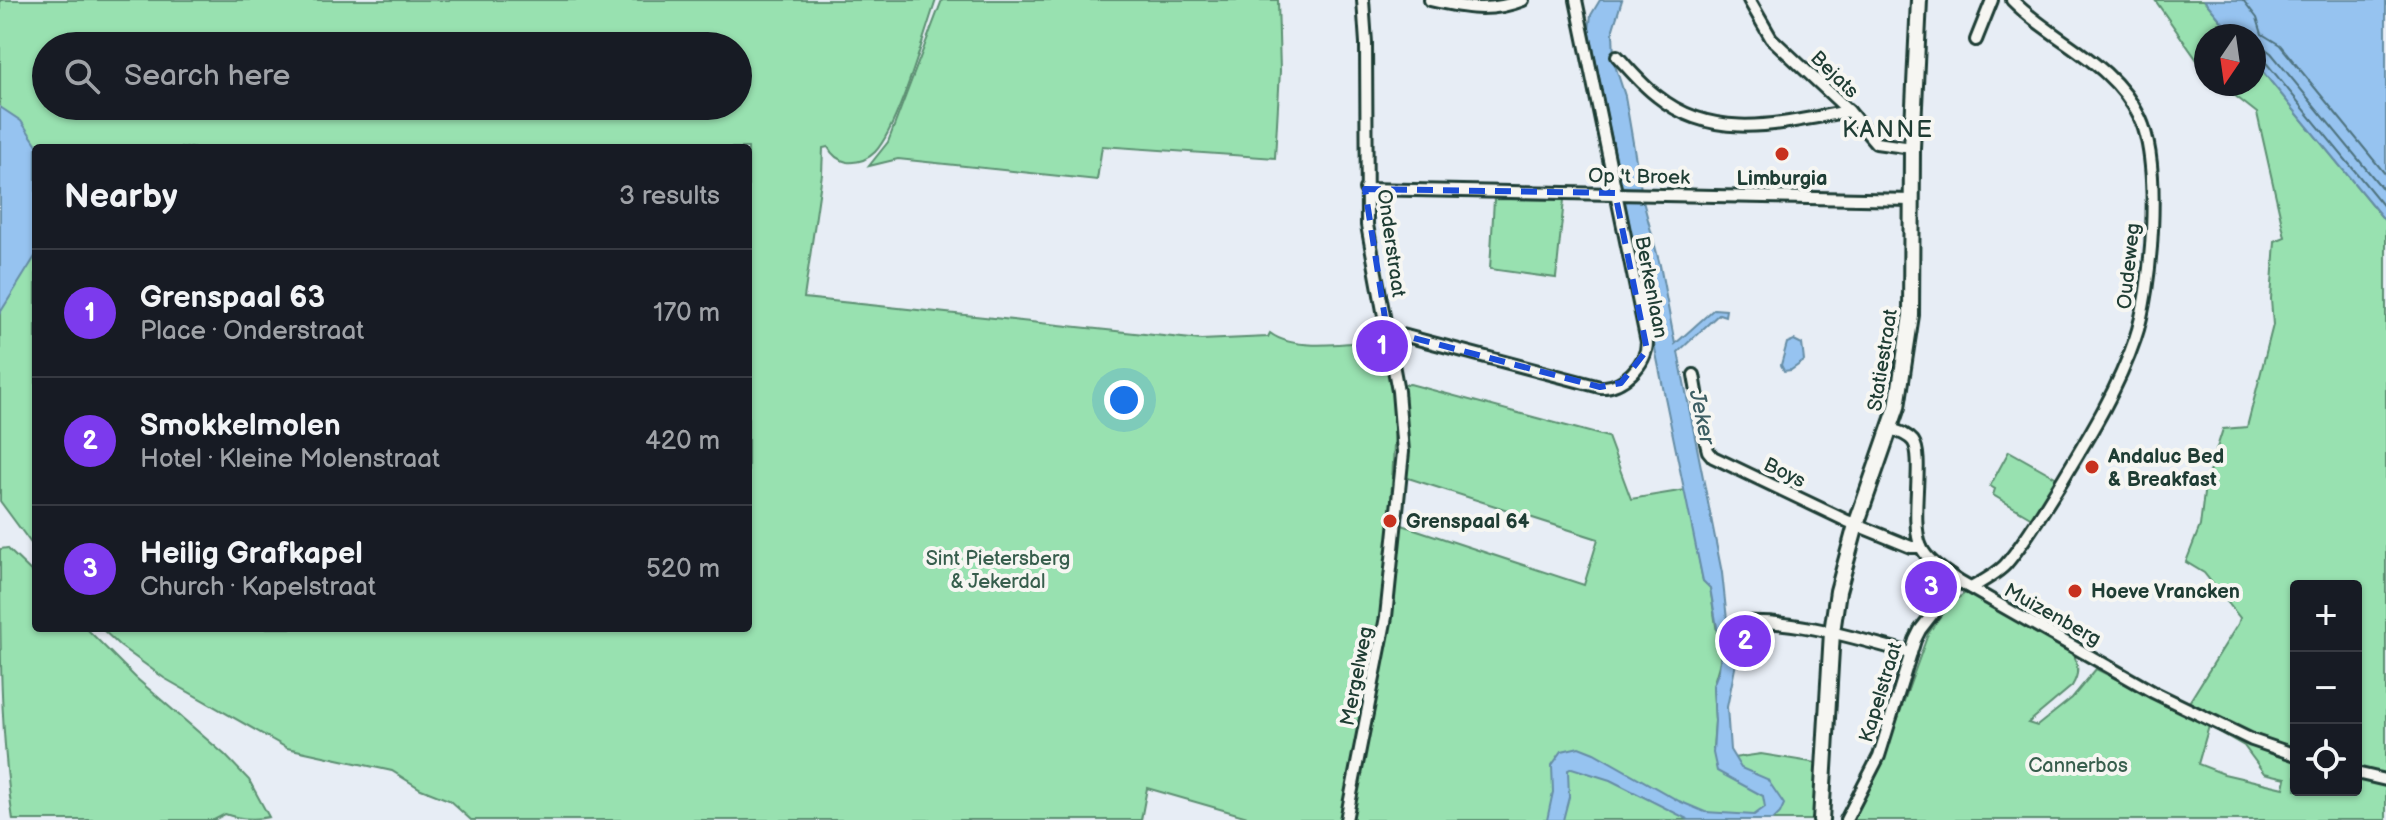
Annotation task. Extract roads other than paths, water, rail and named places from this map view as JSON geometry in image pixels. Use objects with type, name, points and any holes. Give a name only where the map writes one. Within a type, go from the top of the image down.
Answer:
[{"type":"main road","name":"Statiestraat","points":[[1821,820],[1832,632],[1838,591],[1856,525],[1891,429],[1900,392],[1911,315],[1912,148],[1919,0]]},
{"type":"street","name":"Onderstraat","points":[[1363,0],[1367,225],[1403,432],[1394,537]]},
{"type":"street","points":[[1430,0],[1482,10],[1523,0]]},
{"type":"street","name":"Berkenlaan","points":[[1387,331],[1600,387],[1621,383],[1645,357],[1647,342],[1576,0]]},
{"type":"street","name":"Bejats","points":[[1749,0],[1771,38],[1849,111],[1876,143],[1912,148]]},
{"type":"street","points":[[1976,40],[1992,0]]},
{"type":"street","name":"Oudeweg","points":[[1971,588],[2004,566],[2090,435],[2125,367],[2142,316],[2148,285],[2152,170],[2149,146],[2138,115],[2100,67],[2012,0]]},
{"type":"street","points":[[1617,56],[1659,99],[1692,116],[1734,128],[1758,127],[1849,111]]},
{"type":"street","name":"Op 't Broek","points":[[1365,189],[1912,200]]},
{"type":"street","name":"Boys","points":[[1694,375],[1706,443],[1713,457],[1856,525],[1911,547],[1921,547]]},
{"type":"street","points":[[1891,429],[1908,437],[1917,448],[1916,513],[1921,547]]},
{"type":"street","name":"Mergelweg","points":[[1346,820],[1386,617],[1394,537]]},
{"type":"street","name":"Muizenberg","points":[[1921,547],[1934,563],[1958,581],[2153,692],[2252,740],[2290,753]]},
{"type":"street","name":"Kapelstraat","points":[[1846,820],[1879,756],[1920,630],[1958,581]]},
{"type":"street","points":[[1745,622],[1775,621],[1911,653]]},
{"type":"street","points":[[2362,774],[2386,780]]},
{"type":"water","points":[[1600,0],[1622,0],[1613,29],[1614,62],[1625,96],[1643,201],[1660,265],[1675,344],[1714,309],[1726,310],[1725,316],[1719,314],[1678,352],[1722,573],[1728,629],[1736,663],[1727,707],[1730,750],[1741,768],[1767,779],[1784,804],[1773,820],[1689,820],[1610,780],[1572,768],[1568,770],[1569,797],[1563,820],[1547,820],[1553,792],[1552,765],[1562,751],[1579,747],[1705,812],[1754,815],[1765,807],[1763,796],[1717,771],[1713,753],[1713,686],[1719,670],[1721,649],[1710,588],[1703,581],[1589,29],[1591,15]]},
{"type":"water","points":[[2204,0],[2386,0],[2386,222],[2266,76],[2266,24],[2224,24]]},
{"type":"water","points":[[0,107],[21,121],[36,144],[32,144],[32,261],[0,313]]},
{"type":"water","points":[[1794,340],[1802,344],[1804,361],[1784,371],[1781,365],[1787,343]]},
{"type":"place","name":"Limburgia","points":[[1782,154]]},
{"type":"place","name":"Grenspaal 63","points":[[1382,346]]},
{"type":"place","name":"Andaluc Bed & Breakfast","points":[[2092,467]]},
{"type":"place","name":"Grenspaal 64","points":[[1390,521]]},
{"type":"place","name":"Heilig Grafkapel","points":[[1931,587]]},
{"type":"place","name":"Hoeve Vrancken","points":[[2075,591]]},
{"type":"place","name":"Smokkelmolen","points":[[1745,641]]},
{"type":"district","name":"KANNE","points":[[1888,129]]},
{"type":"water label","name":"Jeker","points":[[1703,417]]},
{"type":"park label","name":"Sint Pietersberg & Jekerdal","points":[[998,570]]},
{"type":"park label","name":"Cannerbos","points":[[2078,765]]}]
